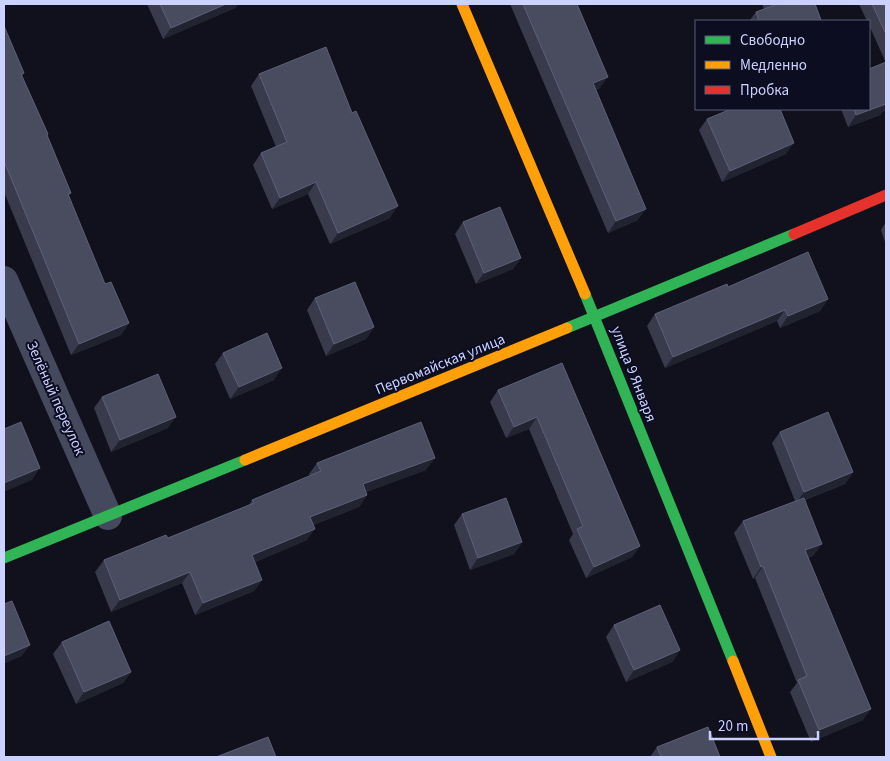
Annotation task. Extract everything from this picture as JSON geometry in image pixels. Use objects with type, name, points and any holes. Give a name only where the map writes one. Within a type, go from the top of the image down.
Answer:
[{"type":"main road","name":"улица 9 Января","points":[[462,4],[595,317],[771,757]]},
{"type":"main road","name":"Первомайская улица","points":[[4,558],[886,196]]},
{"type":"street","name":"Зелёный переулок","points":[[4,280],[108,516]]},
{"type":"building","points":[[160,4],[226,4],[171,28]]},
{"type":"building","points":[[523,4],[577,4],[608,77],[593,83],[646,209],[616,221]]},
{"type":"building","points":[[815,4],[821,20],[759,20],[756,12],[775,5]]},
{"type":"building","points":[[872,4],[886,4],[886,34]]},
{"type":"building","points":[[4,26],[24,73],[21,74],[48,134],[71,193],[68,194],[105,284],[111,282],[129,323],[79,344],[4,161]]},
{"type":"building","points":[[326,47],[352,113],[356,111],[398,206],[338,233],[316,182],[280,198],[261,153],[287,142],[259,74]]},
{"type":"building","points":[[886,62],[886,104],[870,110],[870,69]]},
{"type":"building","points":[[729,110],[780,110],[794,143],[730,171],[707,119]]},
{"type":"building","points":[[854,110],[870,110],[856,115]]},
{"type":"building","points":[[500,207],[521,258],[484,273],[463,222]]},
{"type":"building","points":[[808,252],[828,299],[788,316],[785,310],[673,357],[655,314],[727,284],[728,287]]},
{"type":"building","points":[[355,282],[374,327],[334,344],[315,298]]},
{"type":"building","points":[[267,333],[282,368],[239,387],[223,353]]},
{"type":"building","points":[[562,363],[640,546],[594,567],[577,529],[583,526],[537,417],[514,427],[498,390]]},
{"type":"building","points":[[158,374],[176,417],[120,440],[102,397]]},
{"type":"building","points":[[828,412],[853,472],[804,492],[780,432]]},
{"type":"building","points":[[21,422],[40,468],[4,483],[4,429]]},
{"type":"building","points":[[421,422],[435,458],[363,484],[367,495],[310,517],[315,529],[252,555],[262,580],[203,603],[190,572],[120,600],[104,560],[166,535],[168,538],[254,503],[252,500],[321,471],[317,463]]},
{"type":"building","points":[[506,498],[522,542],[478,558],[462,514]]},
{"type":"building","points":[[804,498],[822,544],[805,550],[871,709],[819,730],[798,680],[807,676],[743,521]]},
{"type":"building","points":[[12,601],[30,645],[4,656],[4,604]]},
{"type":"building","points":[[660,605],[680,650],[634,670],[614,625]]},
{"type":"building","points":[[109,621],[131,672],[84,692],[62,642]]},
{"type":"building","points":[[708,727],[720,757],[661,757],[657,747]]},
{"type":"building","points":[[268,737],[276,757],[216,757]]},
{"type":"traffic: fast","points":[[567,328],[794,234]]},
{"type":"traffic: fast","points":[[585,294],[733,661]]},
{"type":"traffic: fast","points":[[4,558],[245,460]]},
{"type":"traffic: slow","points":[[462,4],[585,294]]},
{"type":"traffic: slow","points":[[245,460],[567,328]]},
{"type":"traffic: slow","points":[[733,661],[771,757]]},
{"type":"traffic: jam","points":[[794,234],[886,195]]}]
